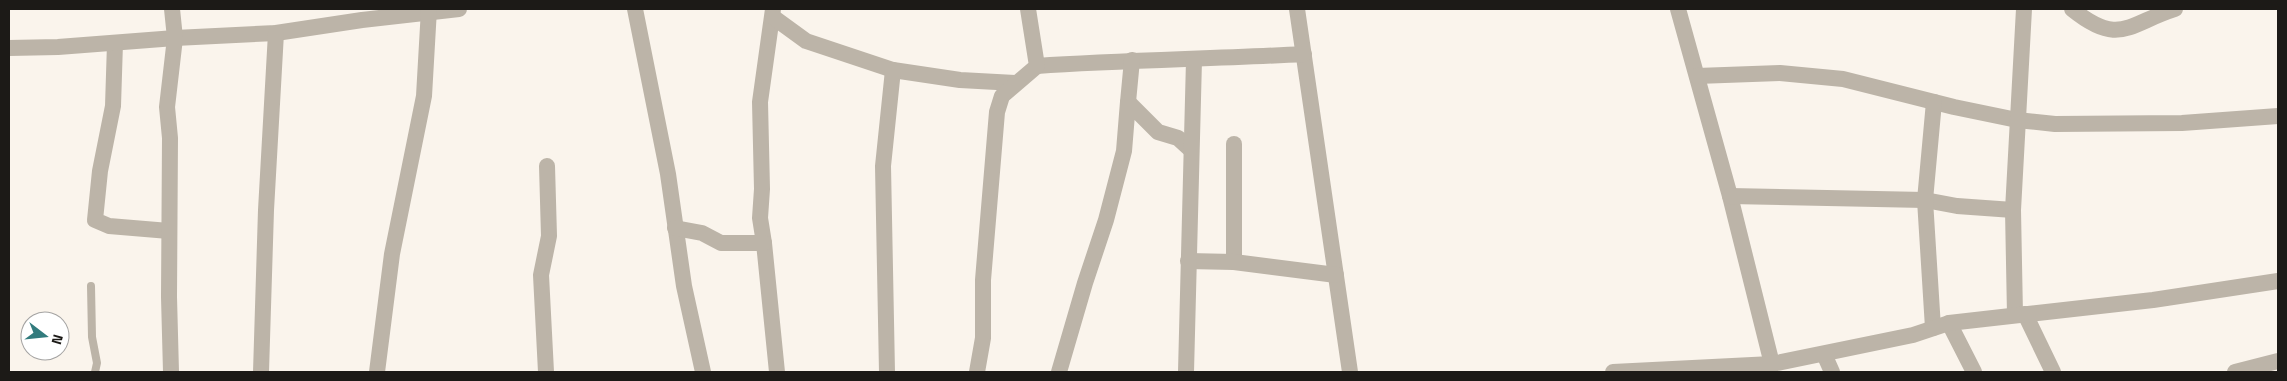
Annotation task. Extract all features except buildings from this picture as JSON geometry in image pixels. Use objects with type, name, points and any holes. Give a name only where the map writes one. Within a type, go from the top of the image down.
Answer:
[{"type":"street","points":[[171,372],[170,138],[167,108],[175,38],[172,9]]},
{"type":"street","points":[[9,48],[276,33],[430,11],[459,9]]},
{"type":"street","points":[[635,9],[658,120],[684,286],[703,372]]},
{"type":"street","points":[[1028,9],[1037,66]]},
{"type":"street","points":[[1297,9],[1350,372]]},
{"type":"street","points":[[1678,9],[1730,196],[1772,364]]},
{"type":"street","points":[[2024,9],[2013,210],[2020,315],[2053,372]]},
{"type":"street","points":[[2072,9],[2098,27],[2117,30],[2144,23],[2175,9]]},
{"type":"street","points":[[377,372],[392,254],[424,96],[430,11]]},
{"type":"street","points":[[773,13],[806,41],[893,70],[960,80],[1016,83]]},
{"type":"street","points":[[773,13],[760,102],[762,189],[760,218],[777,372]]},
{"type":"street","points":[[262,372],[266,218],[276,33]]},
{"type":"street","points":[[115,43],[113,106],[100,171],[95,220],[109,226],[169,231]]},
{"type":"street","points":[[977,372],[983,338],[983,280],[997,112],[1002,96],[1037,66],[1132,60],[1194,60],[1304,54]]},
{"type":"street","points":[[1059,372],[1085,282],[1106,220],[1124,151],[1132,60]]},
{"type":"street","points":[[1186,372],[1190,149],[1194,60]]},
{"type":"street","points":[[886,372],[883,166],[893,70]]},
{"type":"street","points":[[1697,76],[1780,73],[1843,79],[1934,102],[2017,120],[2055,124],[2182,123],[2278,116]]},
{"type":"street","points":[[1128,102],[1158,132],[1178,138],[1190,149]]},
{"type":"street","points":[[1933,328],[1925,200],[1934,102]]},
{"type":"street","points":[[1234,144],[1234,262]]},
{"type":"street","points":[[546,372],[541,275],[549,236],[548,166]]},
{"type":"street","points":[[1730,196],[1925,200],[1957,206],[2013,210]]},
{"type":"street","points":[[675,228],[702,233],[721,243],[764,243]]},
{"type":"street","points":[[1188,261],[1234,262],[1336,275]]},
{"type":"street","points":[[1613,372],[1772,364],[1913,335],[1949,323],[2153,300],[2278,281]]},
{"type":"street","points":[[1949,323],[1974,372]]},
{"type":"street","points":[[1824,354],[1832,372]]},
{"type":"street","points":[[2235,372],[2278,361]]},
{"type":"lane","points":[[91,286],[92,337],[97,363],[95,372]]}]
